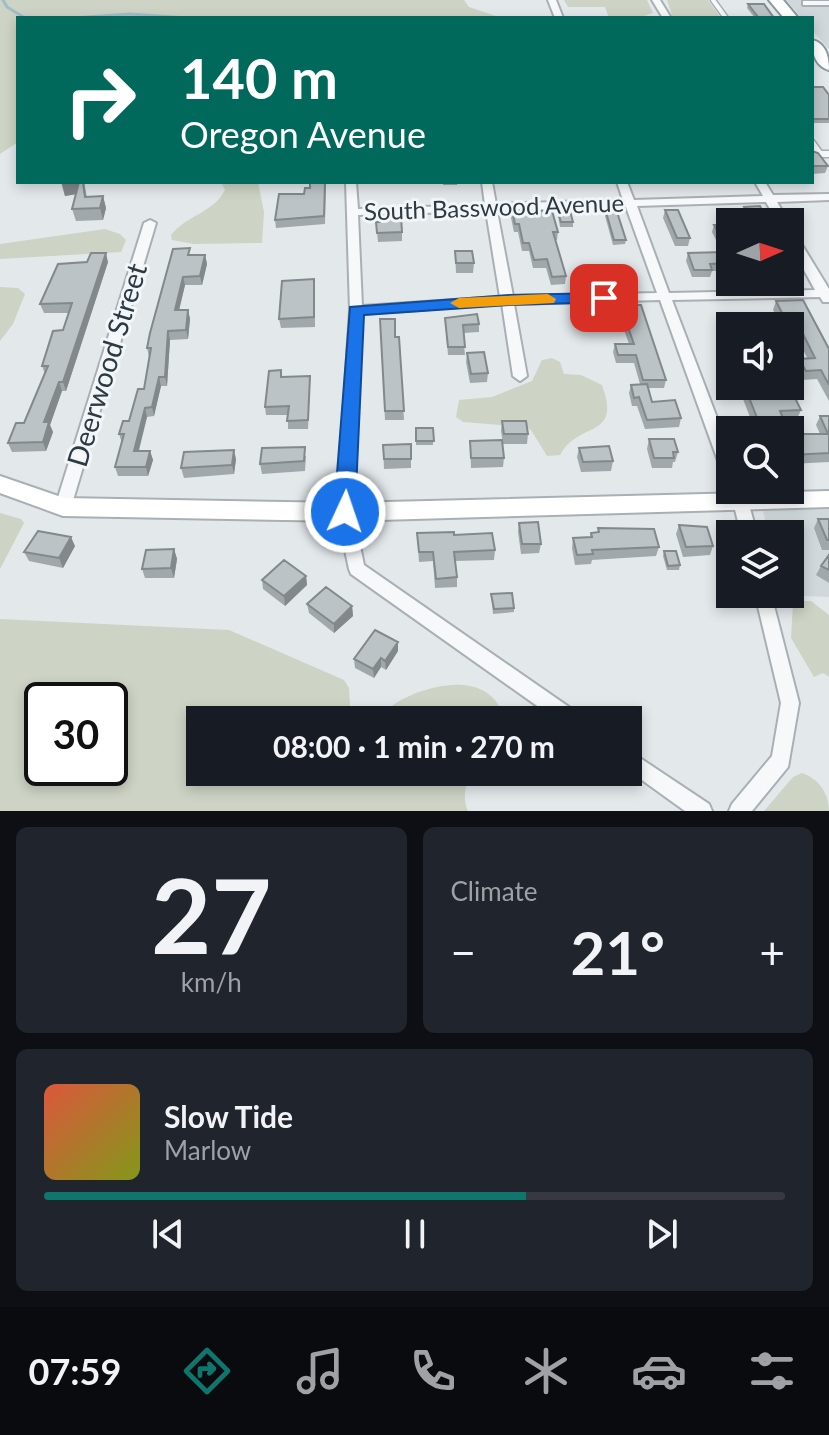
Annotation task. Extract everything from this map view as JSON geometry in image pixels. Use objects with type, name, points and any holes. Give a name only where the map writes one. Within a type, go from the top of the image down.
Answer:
[{"type":"highway","points":[[776,0],[789,16]]},
{"type":"highway","points":[[814,46],[829,65]]},
{"type":"main road","points":[[0,484],[63,507],[345,512],[716,496]]},
{"type":"main road","points":[[804,498],[829,499]]},
{"type":"street","points":[[806,3],[829,3]]},
{"type":"street","points":[[351,184],[356,310],[345,512],[357,569],[552,706]]},
{"type":"street","points":[[487,184],[520,376]]},
{"type":"street","points":[[623,184],[716,434]]},
{"type":"street","points":[[761,184],[775,208]]},
{"type":"street","name":"South Basswood Avenue","points":[[352,212],[829,197]]},
{"type":"street","name":"Deerwood Street","points":[[63,507],[150,223]]},
{"type":"street","points":[[804,258],[827,296]]},
{"type":"street","points":[[356,310],[509,300],[827,296]]},
{"type":"street","points":[[739,811],[781,760],[790,703],[766,608]]},
{"type":"street","points":[[642,769],[702,811]]},
{"type":"lane","points":[[814,146],[820,154]]},
{"type":"lane","points":[[814,154],[829,154]]},
{"type":"shaded area","points":[[786,0],[829,0],[829,49],[814,32],[814,16],[800,16]]},
{"type":"shaded area","points":[[829,507],[829,597],[804,596],[804,520],[765,520],[763,510]]},
{"type":"green space","points":[[0,0],[464,0],[469,7],[496,16],[16,16],[16,143],[0,154]]},
{"type":"green space","points":[[564,0],[647,0],[653,13],[608,16],[605,7],[568,7]]},
{"type":"green space","points":[[667,0],[708,0],[720,16],[672,16]]},
{"type":"green space","points":[[222,184],[258,184],[264,212],[262,243],[194,244],[172,240],[171,235],[177,228],[214,204],[225,190]]},
{"type":"green space","points":[[105,229],[120,234],[126,240],[121,252],[0,259],[0,244]]},
{"type":"green space","points":[[0,287],[18,288],[25,294],[13,324],[0,341]]},
{"type":"green space","points":[[552,358],[560,362],[564,374],[581,375],[602,385],[607,402],[603,422],[577,437],[560,455],[547,456],[531,430],[525,427],[463,422],[456,417],[459,400],[492,397],[532,381],[542,360]]},
{"type":"green space","points":[[0,513],[21,519],[24,523],[0,569]]},
{"type":"green space","points":[[804,601],[811,601],[829,615],[829,677],[823,673],[814,677],[791,638],[793,608],[804,608]]},
{"type":"green space","points":[[0,619],[229,630],[344,680],[349,688],[350,706],[186,706],[186,786],[466,786],[468,811],[0,811]]},
{"type":"green space","points":[[450,685],[482,690],[499,706],[391,706],[416,693]]},
{"type":"green space","points":[[802,773],[822,788],[829,811],[764,811],[793,777]]},
{"type":"building","points":[[748,4],[764,4],[773,16],[757,16]]},
{"type":"building","points":[[814,87],[823,87],[829,95],[829,119],[814,119]]},
{"type":"building","points":[[814,152],[818,153],[828,166],[814,166]]},
{"type":"building","points":[[78,184],[83,184],[85,197],[103,196],[100,208],[72,209]]},
{"type":"building","points":[[310,184],[325,184],[324,216],[275,220],[279,194],[304,194],[305,188],[310,188]]},
{"type":"building","points":[[512,210],[552,211],[558,232],[553,232],[566,276],[552,277],[547,259],[534,260],[529,243],[523,243]]},
{"type":"building","points":[[665,210],[678,210],[690,238],[677,238]]},
{"type":"building","points":[[570,211],[573,222],[561,222],[558,212]]},
{"type":"building","points":[[606,212],[617,212],[626,240],[614,240]]},
{"type":"building","points":[[384,216],[401,216],[402,232],[377,233],[376,222],[384,222]]},
{"type":"building","points":[[190,248],[188,255],[205,255],[200,276],[183,277],[175,310],[188,310],[186,330],[168,331],[165,377],[159,377],[152,407],[145,408],[134,451],[150,451],[146,467],[115,467],[124,434],[119,434],[123,421],[129,421],[138,389],[144,389],[151,348],[147,348],[150,333],[173,249]]},
{"type":"building","points":[[455,251],[472,251],[474,263],[456,263]]},
{"type":"building","points":[[716,252],[716,264],[710,264],[712,270],[694,270],[688,253]]},
{"type":"building","points":[[91,253],[106,253],[63,382],[59,382],[44,422],[49,422],[43,442],[8,443],[16,423],[24,423],[48,366],[42,366],[53,331],[63,330],[72,303],[40,304],[58,264],[87,262]]},
{"type":"building","points":[[314,279],[314,317],[279,319],[282,281]]},
{"type":"building","points":[[803,300],[829,349],[829,385],[821,370],[806,371],[804,368],[804,359],[815,358],[804,336],[804,312],[782,312],[776,301]]},
{"type":"building","points":[[623,305],[641,305],[666,380],[643,380],[636,355],[618,355],[615,344],[634,344],[626,322],[606,322],[603,312],[625,311]]},
{"type":"building","points":[[477,314],[479,324],[463,325],[465,347],[448,347],[445,318]]},
{"type":"building","points":[[380,319],[395,319],[404,411],[385,411]]},
{"type":"building","points":[[484,352],[488,373],[471,374],[467,353]]},
{"type":"building","points":[[281,370],[281,377],[310,376],[308,420],[287,421],[289,406],[265,407],[269,371]]},
{"type":"building","points":[[647,384],[652,402],[675,400],[681,418],[647,420],[639,397],[634,398],[631,385]]},
{"type":"building","points":[[750,400],[796,400],[801,410],[780,411],[782,416],[757,416]]},
{"type":"building","points":[[820,416],[829,416],[829,453],[804,454],[804,434],[828,434]]},
{"type":"building","points":[[502,421],[526,421],[528,434],[504,434]]},
{"type":"building","points":[[416,428],[433,428],[434,441],[416,441]]},
{"type":"building","points":[[649,439],[674,439],[678,452],[673,452],[674,458],[654,458]]},
{"type":"building","points":[[502,440],[504,458],[471,458],[470,441]]},
{"type":"building","points":[[411,444],[411,459],[384,459],[383,445]]},
{"type":"building","points":[[609,446],[613,461],[583,462],[579,448]]},
{"type":"building","points":[[305,447],[304,461],[260,464],[262,448]]},
{"type":"building","points":[[234,450],[232,465],[181,468],[184,452]]},
{"type":"building","points":[[818,519],[829,519],[829,540],[827,540]]},
{"type":"building","points":[[538,522],[541,544],[522,544],[519,523]]},
{"type":"building","points":[[679,525],[707,527],[713,546],[686,547]]},
{"type":"building","points":[[598,528],[654,529],[659,547],[592,550],[593,554],[577,555],[573,538],[592,537],[591,533],[599,532]]},
{"type":"building","points":[[38,531],[71,537],[59,558],[24,552]]},
{"type":"building","points":[[454,532],[454,535],[492,533],[495,550],[454,552],[457,577],[436,579],[433,552],[419,552],[417,533]]},
{"type":"building","points":[[174,549],[171,568],[142,569],[146,550]]},
{"type":"building","points":[[664,551],[676,551],[680,565],[668,566]]},
{"type":"building","points":[[829,555],[829,570],[821,566]]},
{"type":"building","points":[[284,560],[306,576],[284,596],[262,580]]},
{"type":"building","points":[[326,587],[352,606],[334,624],[307,604]]},
{"type":"building","points":[[512,593],[514,608],[494,609],[491,594]]},
{"type":"building","points":[[375,630],[398,642],[385,661],[381,658],[373,669],[354,659]]},
{"type":"waterway","points":[[3,0],[7,7],[22,16]]},
{"type":"waterway","points":[[102,16],[158,16]]},
{"type":"slow traffic","points":[[459,303],[548,299]]},
{"type":"route","points":[[345,512],[356,310],[509,300],[604,298]]}]
